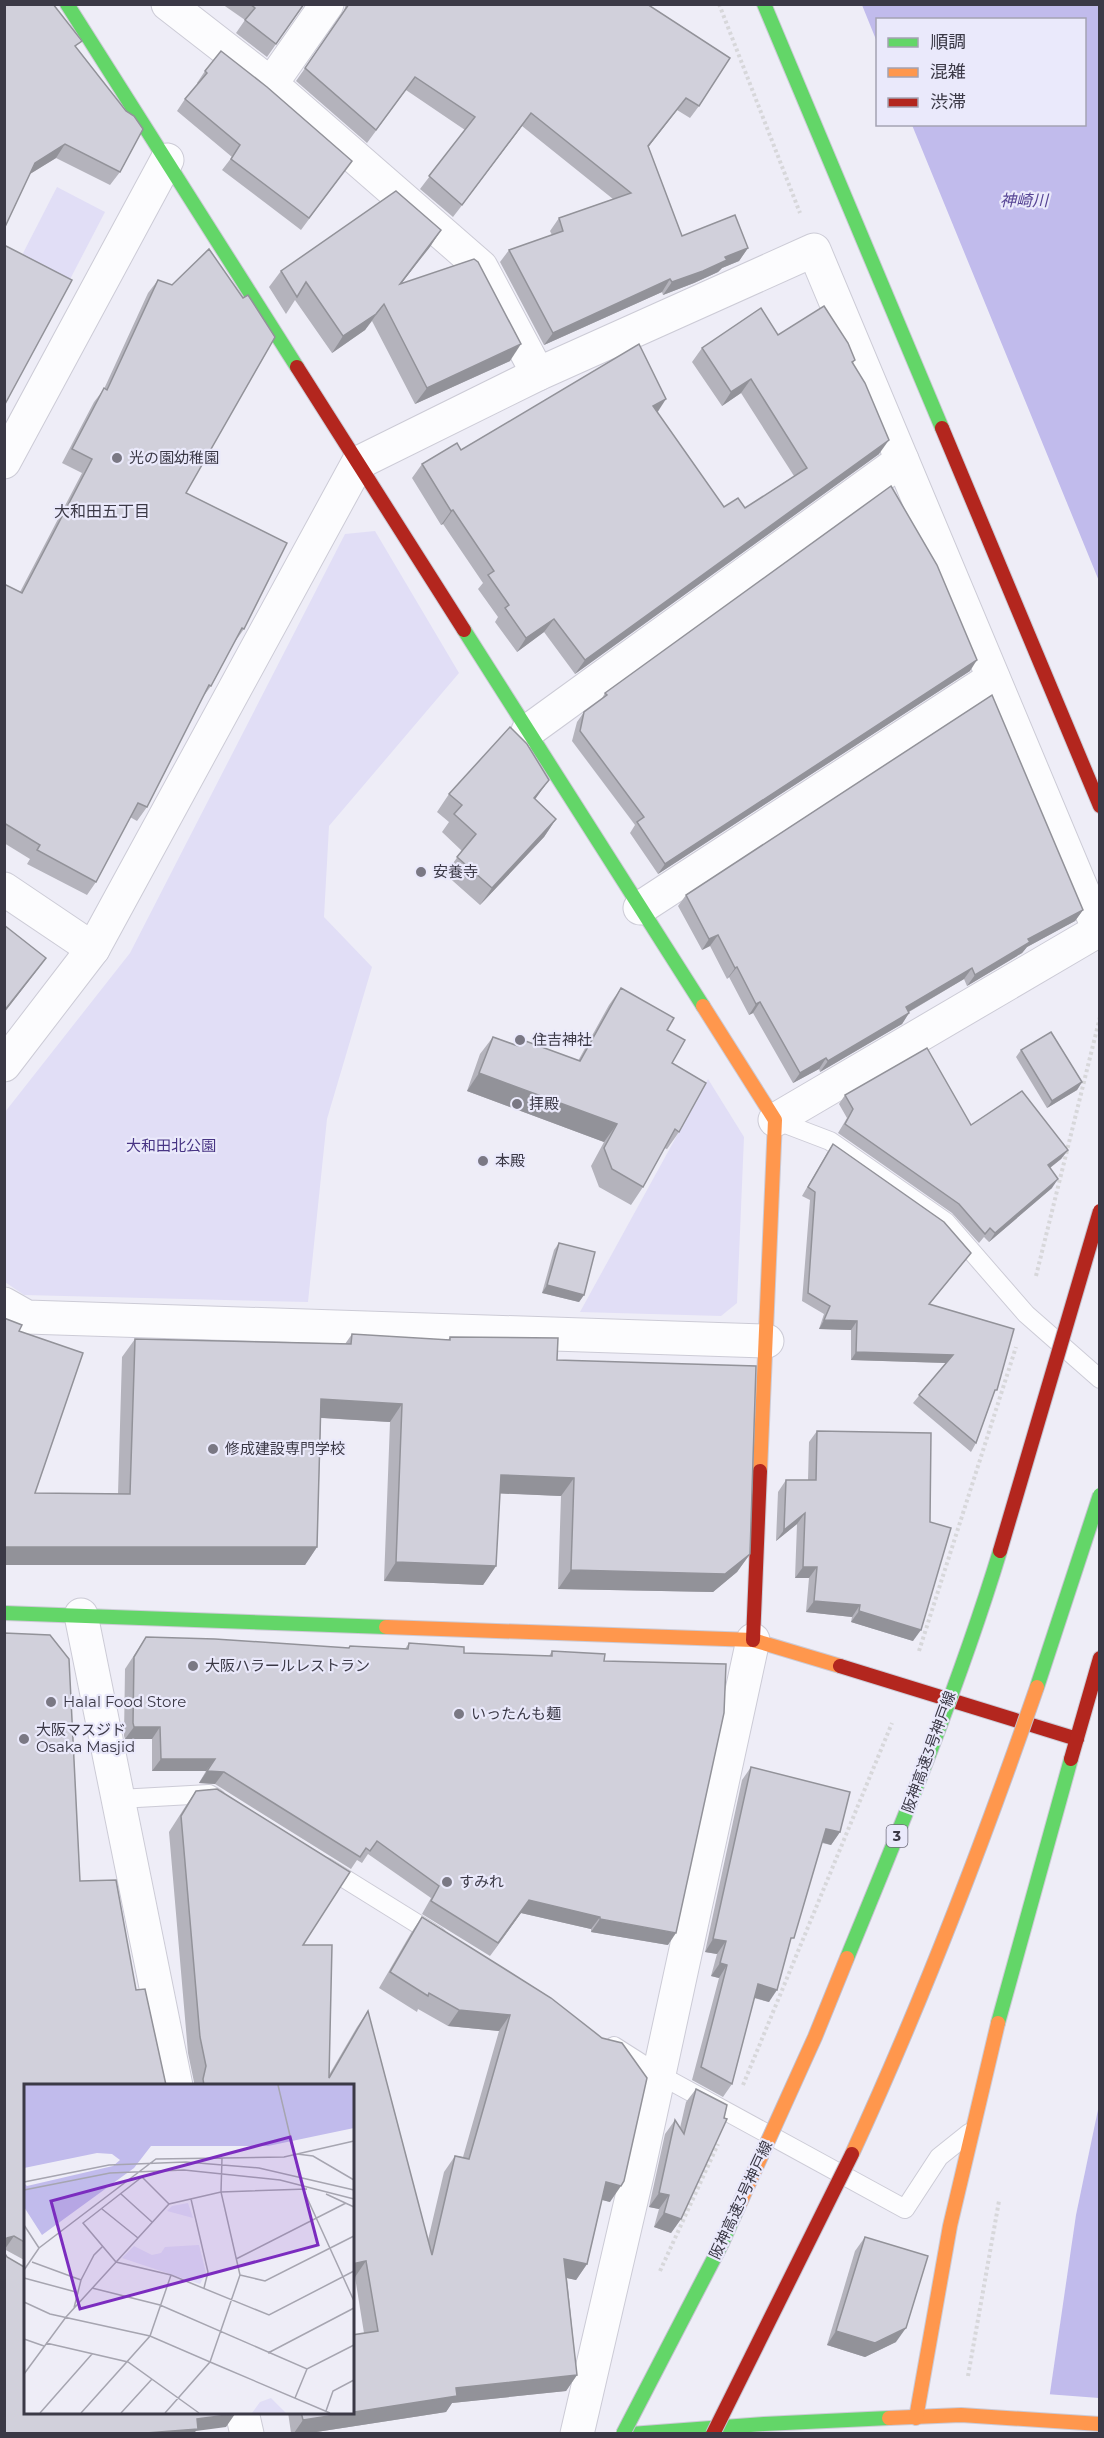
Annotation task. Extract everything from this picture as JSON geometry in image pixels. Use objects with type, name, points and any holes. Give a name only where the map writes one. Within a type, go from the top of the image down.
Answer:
[{"type":"main road","points":[[68,4],[775,1120],[753,1640]]},
{"type":"main road","points":[[764,4],[1100,806]]},
{"type":"main road","name":"阪神高速3号神戸線","points":[[623,2433],[737,2210],[815,2037],[903,1821],[983,1606],[1100,1211]]},
{"type":"main road","points":[[712,2433],[792,2278],[893,2061],[976,1854],[1062,1618],[1100,1495]]},
{"type":"main road","points":[[4,1612],[753,1640],[1077,1738]]},
{"type":"main road","points":[[917,2426],[928,2330],[970,2132],[1100,1658]]},
{"type":"main road","points":[[631,2433],[764,2424],[917,2426],[985,2416],[1100,2424]]},
{"type":"street","points":[[271,84],[327,4]]},
{"type":"street","points":[[170,5],[271,84],[481,267],[538,374]]},
{"type":"street","points":[[4,462],[167,160]]},
{"type":"street","points":[[4,1065],[93,949],[358,463],[538,374],[814,250],[1099,930],[775,1120]]},
{"type":"street","points":[[528,731],[902,460]]},
{"type":"street","points":[[640,908],[993,678]]},
{"type":"street","points":[[4,889],[93,949]]},
{"type":"street","points":[[4,1304],[27,1317],[767,1341]]},
{"type":"street","points":[[81,1615],[176,2084]]},
{"type":"street","points":[[577,2433],[753,1640]]},
{"type":"lane","points":[[775,1120],[830,1141],[946,1222],[1026,1314],[1100,1378]]},
{"type":"lane","points":[[119,1799],[209,1794],[229,1806]]},
{"type":"lane","points":[[309,1856],[448,1943]]},
{"type":"lane","points":[[597,2036],[658,2074],[905,2209],[939,2157],[970,2132]]},
{"type":"path","points":[[718,4],[814,250]]},
{"type":"green space","points":[[57,187],[105,212],[66,287],[18,263]]},
{"type":"green space","name":"大和田北公園","points":[[375,531],[459,673],[329,826],[324,917],[372,967],[327,1119],[308,1302],[24,1295],[5,1282],[5,1112],[130,953],[345,534]]},
{"type":"green space","points":[[708,1079],[744,1137],[737,1303],[721,1316],[580,1312]]},
{"type":"water","name":"神崎川","points":[[862,5],[1099,5],[1099,581],[912,126],[1086,126],[1086,18],[876,18],[876,40]]},
{"type":"water","points":[[1099,2105],[1099,2433],[1044,2434],[1076,2215]]},
{"type":"pier","points":[[1046,2394],[1099,2398],[1099,2434],[1041,2434]]},
{"type":"building","points":[[4,4],[53,4],[82,41],[75,46],[143,129],[120,172],[65,144],[35,163],[4,229]]},
{"type":"building","points":[[250,4],[304,4],[276,44],[245,20],[255,8]]},
{"type":"building","points":[[349,4],[647,4],[730,58],[699,106],[686,98],[648,146],[682,236],[735,215],[748,248],[725,257],[727,260],[703,271],[672,282],[670,279],[553,333],[509,250],[563,231],[559,218],[631,193],[531,113],[462,205],[429,176],[475,117],[415,77],[376,130],[305,68]]},
{"type":"building","points":[[221,51],[267,87],[352,161],[309,218],[231,159],[240,145],[185,99],[207,73],[205,71]]},
{"type":"building","points":[[396,191],[441,230],[400,284],[474,259],[478,262],[521,344],[427,388],[384,304],[376,314],[343,336],[306,282],[297,297],[281,271]]},
{"type":"building","points":[[4,245],[72,280],[4,406]]},
{"type":"building","points":[[209,249],[243,298],[248,295],[275,337],[186,493],[287,543],[244,629],[242,628],[211,686],[209,685],[147,807],[138,803],[96,882],[37,850],[40,845],[4,823],[4,584],[22,593],[92,459],[72,449],[104,388],[107,390],[158,280],[172,285]]},
{"type":"building","points":[[824,306],[848,343],[855,360],[852,362],[865,383],[889,440],[585,660],[554,619],[526,638],[505,608],[509,605],[488,575],[494,571],[453,510],[451,511],[422,464],[457,443],[461,450],[639,344],[666,399],[653,406],[724,507],[738,498],[745,508],[807,468],[751,379],[731,392],[702,348],[761,308],[778,335]]},
{"type":"building","points":[[891,486],[937,565],[977,660],[665,864],[637,822],[644,817],[580,731],[584,712],[607,695],[605,693]]},
{"type":"building","points":[[992,695],[1083,910],[1028,939],[1030,942],[975,975],[972,968],[906,1007],[909,1013],[828,1061],[826,1058],[800,1073],[760,1002],[756,1004],[718,935],[709,939],[686,895]]},
{"type":"building","points":[[510,727],[527,744],[549,780],[534,798],[556,819],[492,888],[457,857],[476,834],[454,814],[462,805],[449,794]]},
{"type":"building","points":[[4,925],[46,958],[4,1011]]},
{"type":"building","points":[[621,988],[674,1018],[667,1030],[685,1040],[672,1063],[706,1083],[679,1132],[675,1129],[643,1187],[612,1169],[604,1148],[617,1124],[479,1073],[493,1037],[518,1046],[520,1039],[580,1061]]},
{"type":"building","points":[[1051,1032],[1082,1082],[1052,1101],[1021,1050]]},
{"type":"building","points":[[927,1048],[971,1125],[1022,1091],[1068,1150],[1048,1165],[1058,1179],[995,1233],[990,1228],[985,1234],[959,1204],[845,1124],[853,1109],[845,1095]]},
{"type":"building","points":[[833,1144],[944,1222],[971,1253],[929,1304],[1014,1329],[997,1390],[995,1390],[976,1443],[919,1395],[953,1355],[856,1352],[857,1321],[824,1320],[830,1306],[808,1293],[815,1192],[808,1187]]},
{"type":"building","points":[[559,1243],[595,1252],[584,1295],[547,1285]]},
{"type":"building","points":[[4,1318],[22,1325],[19,1331],[83,1353],[35,1493],[130,1494],[135,1339],[351,1344],[352,1334],[450,1340],[450,1337],[558,1338],[557,1360],[756,1366],[750,1554],[725,1574],[571,1570],[574,1478],[501,1475],[496,1566],[396,1562],[402,1404],[321,1399],[317,1547],[4,1547]]},
{"type":"building","points":[[817,1431],[931,1433],[930,1522],[951,1528],[921,1630],[859,1611],[860,1605],[814,1601],[817,1567],[803,1567],[805,1513],[784,1530],[786,1480],[816,1480]]},
{"type":"building","points":[[4,1633],[50,1635],[69,1659],[80,1881],[116,1880],[136,1990],[145,1989],[166,2084],[24,2084],[24,2242],[14,2236],[7,2238],[4,2242]]},
{"type":"building","points":[[146,1637],[349,1648],[350,1646],[408,1649],[409,1643],[464,1647],[464,1653],[552,1656],[552,1651],[605,1654],[604,1661],[726,1664],[724,1713],[676,1933],[600,1919],[600,1917],[529,1900],[498,1943],[431,1901],[439,1886],[377,1841],[370,1851],[366,1848],[360,1857],[224,1772],[207,1771],[215,1759],[161,1759],[160,1727],[134,1727],[133,1723],[134,1657]]},
{"type":"building","points":[[751,1767],[850,1792],[840,1832],[826,1829],[777,1990],[758,1984],[732,2084],[701,2067],[727,1965],[720,1963],[726,1941],[713,1939]]},
{"type":"building","points":[[217,1789],[350,1872],[303,1945],[332,1945],[329,2078],[368,2011],[432,2255],[455,2156],[469,2159],[510,2015],[459,2010],[429,1993],[428,1996],[390,1972],[422,1917],[551,1998],[602,2038],[622,2043],[647,2078],[624,2181],[621,2186],[606,2182],[587,2264],[564,2259],[577,2375],[456,2388],[457,2396],[354,2412],[354,2335],[378,2331],[366,2261],[354,2264],[354,2084],[204,2084],[206,2066],[200,2037],[181,1816],[196,1791]]},
{"type":"building","points":[[696,2089],[727,2105],[724,2118],[727,2119],[681,2219],[664,2213],[669,2195],[659,2193],[675,2120],[684,2134]]},
{"type":"building","points":[[865,2237],[928,2256],[906,2328],[875,2343],[836,2331]]},
{"type":"building","points":[[4,2252],[7,2257],[24,2267],[24,2414],[235,2414],[197,2419],[198,2429],[146,2433],[4,2433]]},
{"type":"building","points":[[302,2414],[342,2414],[303,2420]]},
{"type":"traffic: fast","points":[[67,4],[297,367]]},
{"type":"traffic: fast","points":[[764,4],[942,428]]},
{"type":"traffic: fast","points":[[464,630],[703,1006]]},
{"type":"traffic: fast","points":[[1037,1687],[1100,1495]]},
{"type":"traffic: fast","points":[[847,1958],[948,1705],[1000,1551]]},
{"type":"traffic: fast","points":[[4,1613],[386,1627]]},
{"type":"traffic: fast","points":[[998,2023],[1071,1759]]},
{"type":"traffic: fast","points":[[623,2434],[722,2243],[739,2205]]},
{"type":"traffic: fast","points":[[631,2434],[889,2418]]},
{"type":"traffic: slow","points":[[703,1006],[775,1120],[760,1471]]},
{"type":"traffic: slow","points":[[386,1627],[753,1640],[840,1666]]},
{"type":"traffic: slow","points":[[852,2154],[903,2039],[950,1923],[1037,1687]]},
{"type":"traffic: slow","points":[[739,2205],[815,2037],[847,1958]]},
{"type":"traffic: slow","points":[[916,2418],[950,2226],[998,2023]]},
{"type":"traffic: slow","points":[[889,2418],[961,2415],[1100,2424]]},
{"type":"traffic: jam","points":[[297,367],[464,630]]},
{"type":"traffic: jam","points":[[942,428],[1100,806]]},
{"type":"traffic: jam","points":[[1000,1551],[1100,1211]]},
{"type":"traffic: jam","points":[[753,1640],[760,1471]]},
{"type":"traffic: jam","points":[[1071,1759],[1100,1658]]},
{"type":"traffic: jam","points":[[840,1666],[1077,1739]]},
{"type":"traffic: jam","points":[[713,2434],[852,2154]]},
{"type":"place","name":"光の園幼稚園","points":[[117,458]]},
{"type":"place","name":"安養寺","points":[[421,872]]},
{"type":"place","name":"住吉神社","points":[[520,1040]]},
{"type":"place","name":"拝殿","points":[[517,1104]]},
{"type":"place","name":"本殿","points":[[483,1161]]},
{"type":"place","name":"修成建設専門学校","points":[[213,1449]]},
{"type":"place","name":"大阪ハラールレストラン","points":[[193,1666]]},
{"type":"place","name":"Halal Food Store","points":[[51,1702]]},
{"type":"place","name":"いったんも麺","points":[[459,1714]]},
{"type":"place","name":"大阪マスジド Osaka Masjid","points":[[24,1739]]},
{"type":"place","name":"すみれ","points":[[447,1882]]},
{"type":"district","name":"大和田五丁目","points":[[102,511]]}]
